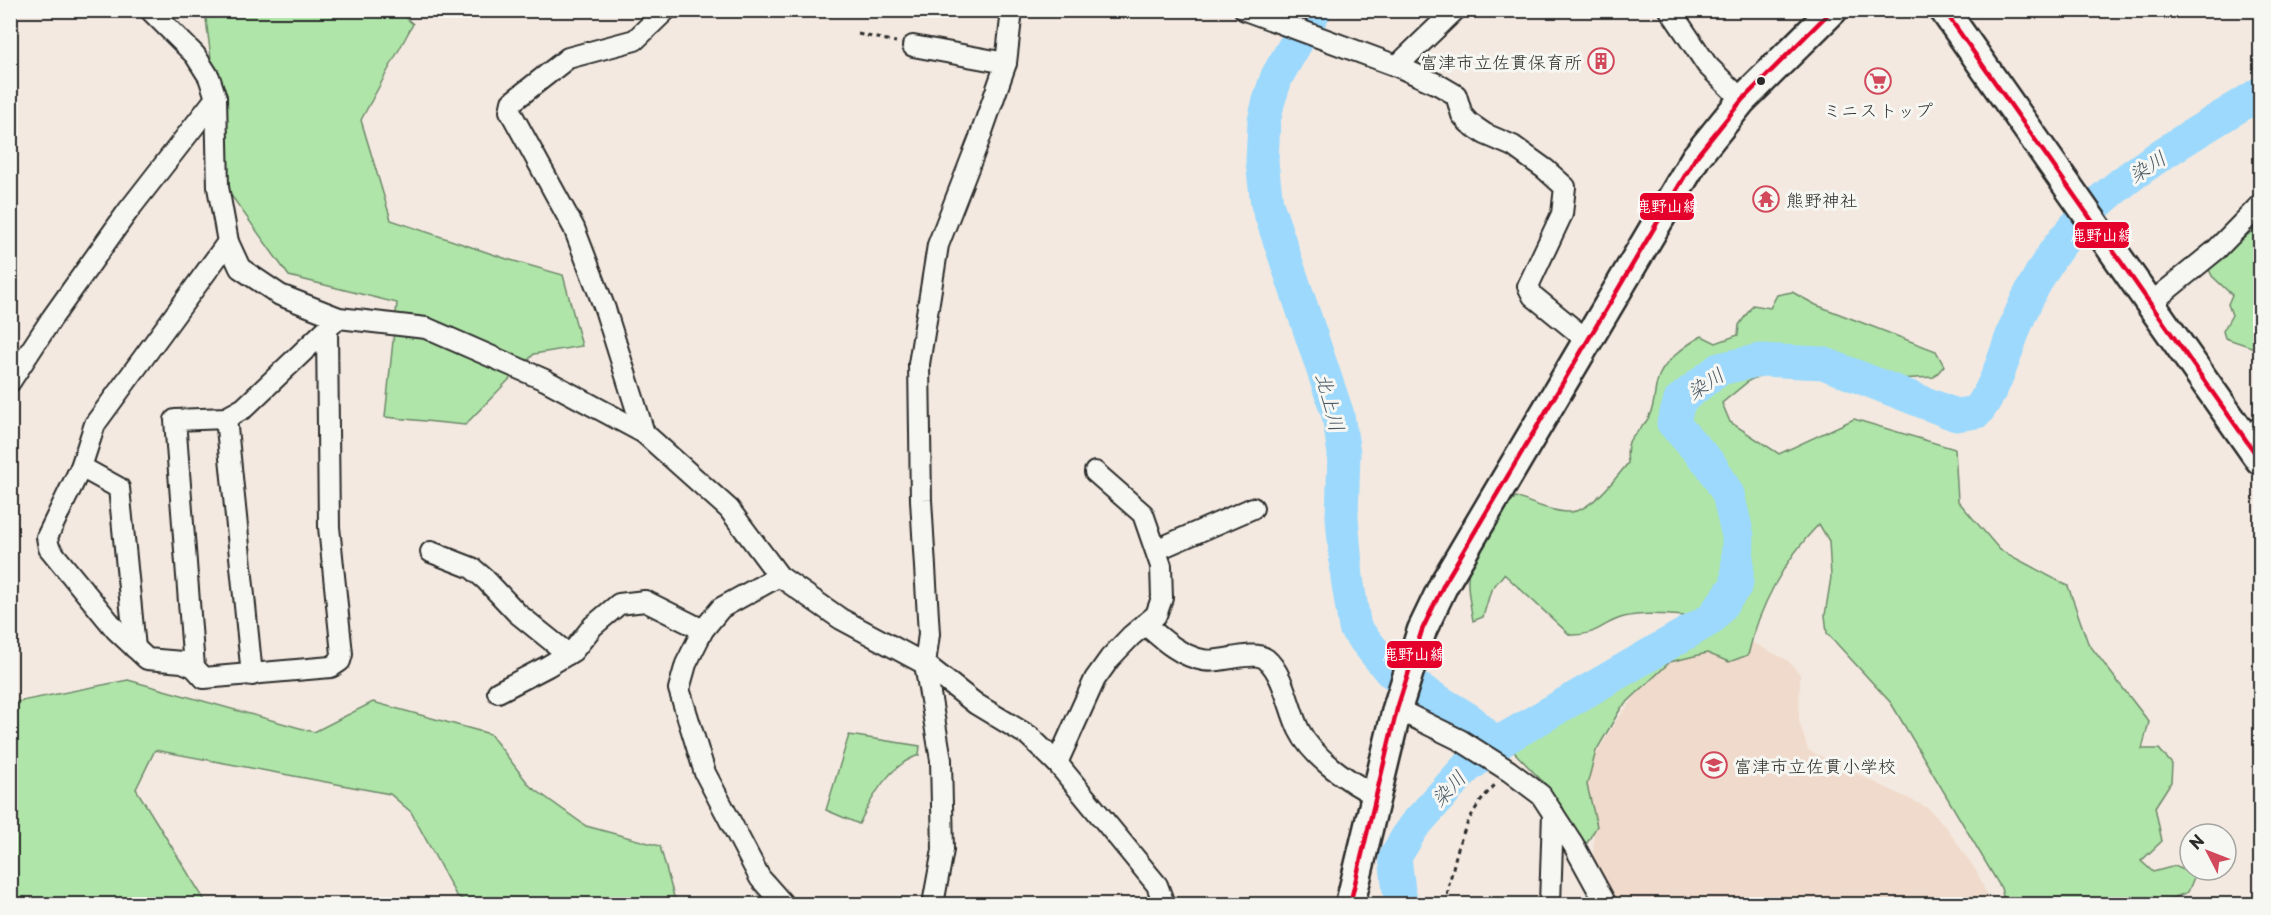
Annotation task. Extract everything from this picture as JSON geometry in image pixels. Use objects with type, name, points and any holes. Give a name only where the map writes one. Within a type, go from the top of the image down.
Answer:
[{"type":"highway","points":[[1350,904],[1399,702],[1422,630],[1444,584],[1696,157],[1742,100],[1833,10]]},
{"type":"highway","points":[[1944,10],[2110,249],[2256,442]]},
{"type":"street","points":[[150,10],[195,55],[209,77],[216,98],[218,187],[228,242],[240,268],[280,295],[333,323],[426,328],[545,380],[644,433],[729,509],[779,576],[841,619],[925,663],[976,704],[1029,736],[1057,764],[1157,885],[1164,904]]},
{"type":"street","points":[[644,433],[605,309],[574,228],[510,111],[512,102],[568,58],[635,40],[666,10]]},
{"type":"street","points":[[933,904],[943,850],[941,760],[925,663],[929,634],[921,500],[919,364],[938,245],[1006,63],[1012,10]]},
{"type":"street","points":[[1245,10],[1397,66],[1439,85],[1455,95],[1457,105],[1469,123],[1485,134],[1513,146],[1565,187],[1562,214],[1528,286],[1533,296],[1587,340]]},
{"type":"street","points":[[1397,66],[1455,10]]},
{"type":"street","points":[[1670,10],[1707,65],[1742,100]]},
{"type":"street","points":[[913,46],[1006,63]]},
{"type":"street","points":[[10,382],[128,211],[216,98]]},
{"type":"street","points":[[2151,303],[2216,250],[2260,205]]},
{"type":"street","points":[[228,242],[95,423],[81,467],[47,537],[49,548],[116,630],[147,659],[182,662],[194,667],[204,678],[331,668],[340,661],[342,654],[329,527],[333,323]]},
{"type":"street","points":[[194,667],[176,420],[226,418],[244,408],[333,323]]},
{"type":"street","points":[[226,418],[252,675]]},
{"type":"street","points":[[81,467],[119,488],[135,648]]},
{"type":"street","points":[[1057,764],[1095,679],[1110,658],[1156,615],[1162,598],[1161,566],[1143,514],[1095,472]]},
{"type":"street","points":[[1156,550],[1253,508]]},
{"type":"street","points":[[431,552],[472,568],[517,613],[568,654]]},
{"type":"street","points":[[779,576],[721,608],[702,630],[686,663],[679,689],[705,773],[760,878],[783,904]]},
{"type":"street","points":[[498,692],[573,651],[593,626],[619,604],[645,601],[702,630]]},
{"type":"street","points":[[1145,624],[1165,642],[1185,654],[1204,661],[1258,655],[1267,660],[1275,670],[1299,730],[1308,743],[1338,773],[1354,785],[1375,795]]},
{"type":"street","points":[[1399,702],[1509,771],[1541,795],[1606,904]]},
{"type":"street","points":[[1550,904],[1553,813]]},
{"type":"path","points":[[858,34],[913,46]]},
{"type":"path","points":[[1448,904],[1446,893],[1459,842],[1472,812],[1509,771]]},
{"type":"shaded area","name":"富津市立佐貫小学校","points":[[1740,636],[1787,660],[1800,674],[1799,721],[1808,750],[1928,808],[1946,827],[1977,872],[1991,904],[1599,904],[1598,876],[1593,857],[1594,840],[1581,780],[1616,721],[1663,661]]},
{"type":"green space","points":[[205,11],[398,11],[413,24],[361,120],[391,220],[507,259],[563,275],[582,346],[534,354],[465,425],[385,417],[397,303],[289,276],[228,191]]},
{"type":"green space","points":[[2260,225],[2260,350],[2225,338],[2223,331],[2232,315],[2228,304],[2232,295],[2212,276],[2208,267]]},
{"type":"green space","points":[[1792,292],[1816,305],[1936,351],[1944,366],[1934,377],[1898,379],[1777,369],[1750,380],[1722,403],[1730,422],[1779,454],[1854,419],[1955,449],[1958,501],[2000,550],[2068,586],[2088,643],[2149,722],[2142,749],[2159,749],[2172,764],[2171,782],[2155,807],[2162,841],[2141,861],[2153,872],[2175,866],[2178,867],[2178,882],[2192,882],[2188,892],[2158,904],[2005,904],[2001,888],[1891,703],[1827,633],[1825,615],[1831,577],[1829,541],[1819,524],[1795,553],[1775,585],[1759,619],[1748,655],[1729,662],[1707,653],[1670,662],[1621,708],[1596,751],[1587,785],[1597,826],[1587,843],[1578,837],[1565,812],[1545,784],[1514,752],[1514,733],[1610,661],[1686,616],[1632,615],[1587,633],[1570,635],[1504,574],[1491,590],[1483,617],[1473,621],[1468,578],[1473,556],[1485,534],[1516,497],[1565,512],[1579,510],[1595,500],[1628,463],[1628,445],[1634,434],[1647,421],[1653,406],[1659,375],[1669,361],[1702,336],[1716,343],[1738,335],[1739,325],[1753,305],[1770,308],[1777,295]]},
{"type":"green space","points":[[128,680],[314,732],[373,702],[490,734],[530,786],[586,826],[660,846],[676,904],[469,904],[456,895],[411,812],[390,794],[155,750],[136,789],[207,904],[11,904],[11,703]]},
{"type":"green space","points":[[849,735],[920,746],[919,755],[908,760],[890,774],[859,824],[826,810]]},
{"type":"waterway","name":"北上川","points":[[1315,10],[1277,76],[1264,121],[1262,162],[1267,204],[1338,415],[1344,453],[1342,517],[1347,578],[1355,628],[1390,671],[1470,720],[1496,745]]},
{"type":"waterway","name":"染川","points":[[1402,904],[1395,857],[1413,827],[1466,768],[1506,738],[1711,619],[1737,584],[1738,536],[1728,494],[1711,465],[1673,423],[1680,400],[1719,369],[1761,360],[1823,363],[1956,415],[1977,412],[1996,379],[2020,314],[2037,280],[2060,245],[2083,217],[2138,171],[2260,93]]},
{"type":"transit line","name":"鹿野山線","points":[[1350,904],[1397,709],[1422,630],[1444,584],[1696,157],[1742,100],[1832,10]]},
{"type":"transit line","name":"鹿野山線","points":[[1944,10],[2260,460]]},
{"type":"place","name":"富津市立佐貫保育所","points":[[1601,61]]},
{"type":"place","name":"ミニストップ","points":[[1878,81]]},
{"type":"place","name":"熊野神社","points":[[1766,199]]},
{"type":"place","name":"富津市立佐貫小学校","points":[[1714,765]]}]
